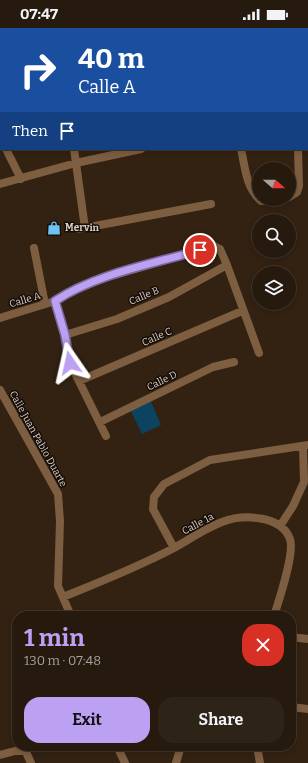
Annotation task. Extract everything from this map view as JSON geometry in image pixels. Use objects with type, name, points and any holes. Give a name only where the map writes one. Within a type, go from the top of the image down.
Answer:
[{"type":"street","points":[[6,150],[21,179]]},
{"type":"street","points":[[74,150],[82,228],[211,204]]},
{"type":"street","points":[[0,184],[76,163],[136,150]]},
{"type":"street","points":[[241,150],[247,178],[252,189]]},
{"type":"street","points":[[296,193],[299,186],[298,150]]},
{"type":"street","name":"Calle A","points":[[0,318],[55,301],[66,294],[101,279],[214,246],[220,249],[227,265]]},
{"type":"street","points":[[34,248],[45,304]]},
{"type":"street","points":[[227,265],[242,311],[259,353]]},
{"type":"street","name":"Calle B","points":[[65,335],[125,316],[169,296],[227,265]]},
{"type":"street","points":[[55,301],[65,335],[70,363],[106,436]]},
{"type":"street","name":"Calle C","points":[[79,381],[242,311]]},
{"type":"street","name":"Calle D","points":[[100,422],[213,367],[234,362]]},
{"type":"street","name":"Calle Juan Pablo Duarte","points":[[0,390],[58,494],[60,521],[58,586],[69,611]]},
{"type":"street","points":[[174,548],[153,509],[154,497],[164,484],[210,460],[305,446],[304,482],[293,506],[280,526],[290,539],[292,551],[275,611]]},
{"type":"street","name":"Calle 1a","points":[[63,597],[126,571],[174,548],[223,521],[243,518],[264,518],[280,526]]},
{"type":"street","points":[[296,638],[308,639]]},
{"type":"street","points":[[296,708],[308,709]]},
{"type":"street","points":[[0,755],[15,751]]},
{"type":"street","points":[[22,751],[26,752],[31,763]]},
{"type":"street","points":[[119,751],[125,763]]},
{"type":"street","points":[[176,763],[180,751]]},
{"type":"street","points":[[258,751],[260,763]]},
{"type":"building","points":[[150,399],[161,425],[142,434],[130,409]]},
{"type":"place","name":"Mervin","points":[[54,228]]},
{"type":"route","points":[[70,363],[65,335],[55,301],[66,294],[101,279],[200,250]]}]
